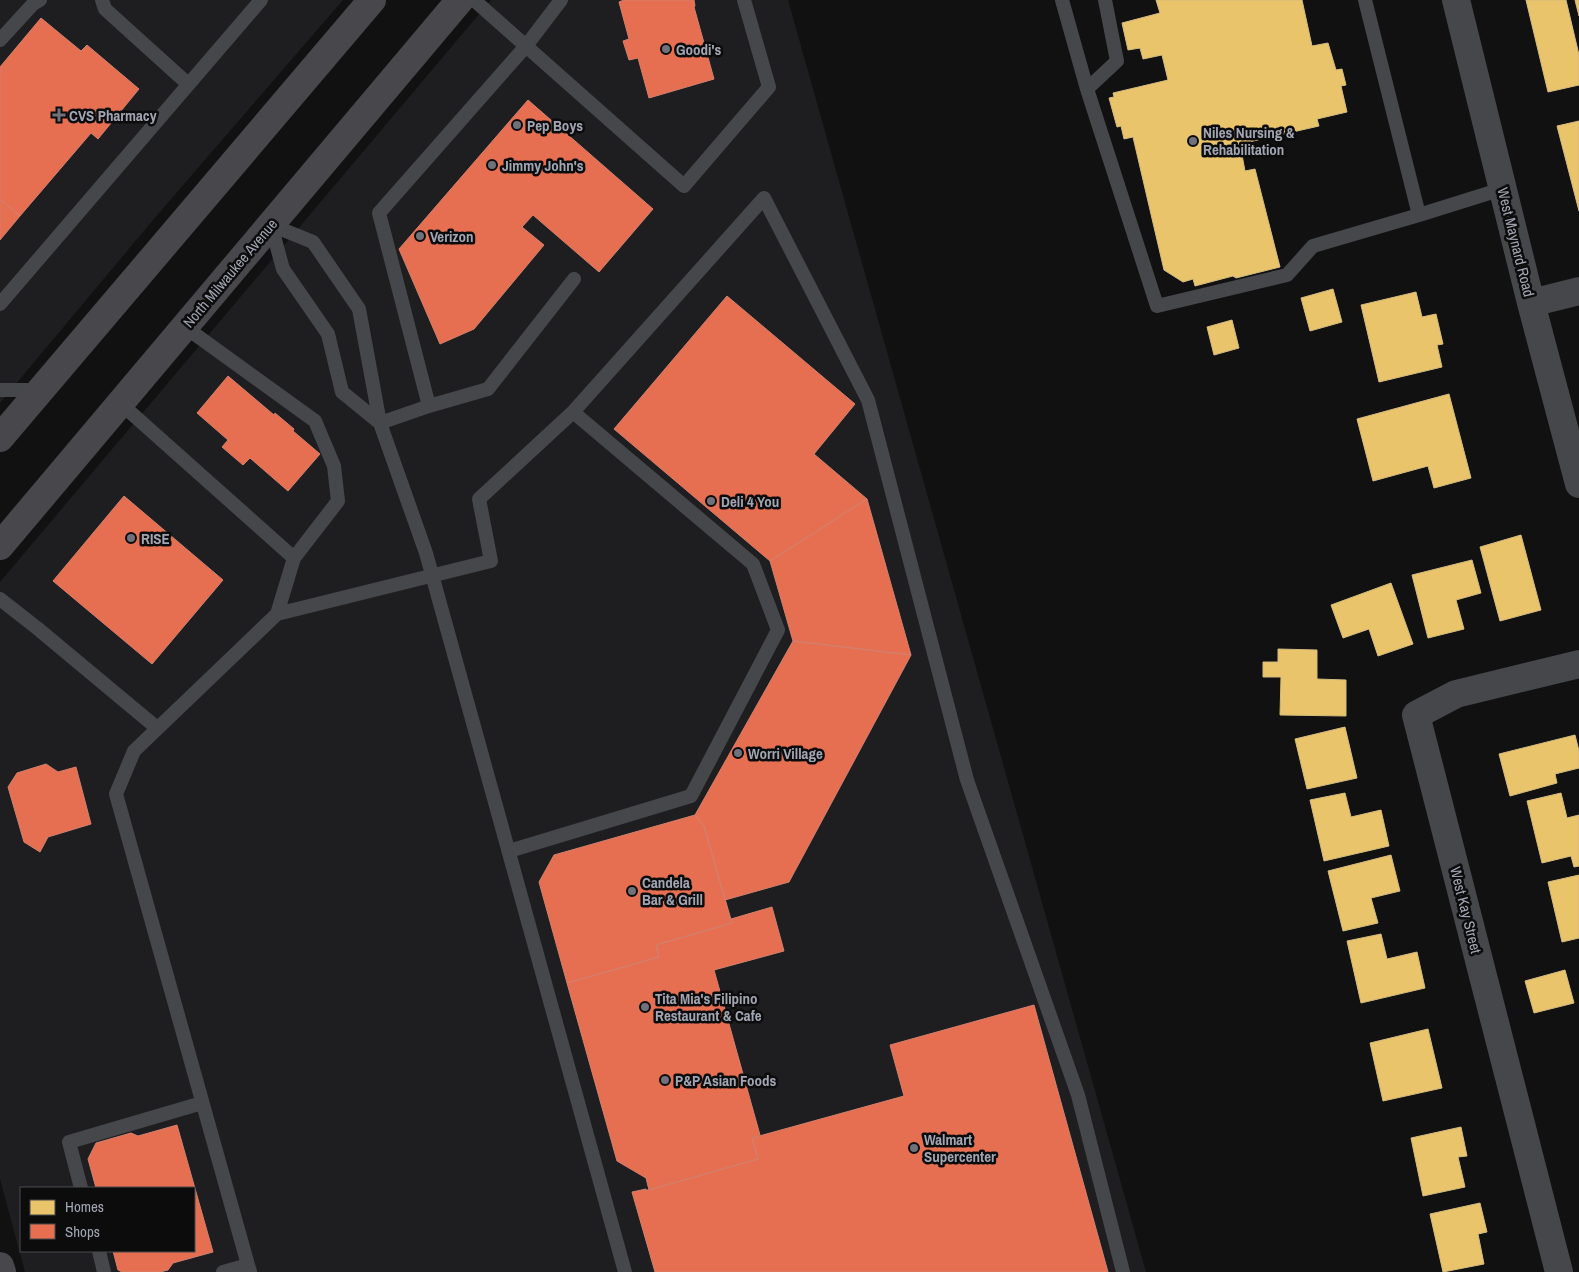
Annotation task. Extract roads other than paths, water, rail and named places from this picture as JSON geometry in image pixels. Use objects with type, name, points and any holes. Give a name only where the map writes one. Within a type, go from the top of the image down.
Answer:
[{"type":"main road","points":[[0,438],[372,0]]},
{"type":"main road","name":"North Milwaukee Avenue","points":[[0,546],[460,0]]},
{"type":"main road","points":[[0,1266],[2,1272]]},
{"type":"street","name":"West Maynard Road","points":[[1456,0],[1531,303],[1579,484]]},
{"type":"street","points":[[1531,303],[1579,291]]},
{"type":"street","name":"West Kay Street","points":[[1559,1272],[1416,714],[1456,694],[1579,664]]},
{"type":"lane","points":[[0,40],[33,4],[40,0]]},
{"type":"lane","points":[[102,0],[105,8],[188,84]]},
{"type":"lane","points":[[0,304],[261,0]]},
{"type":"lane","points":[[474,0],[684,186],[769,87],[744,0]]},
{"type":"lane","points":[[429,406],[379,213],[526,46],[561,0]]},
{"type":"lane","points":[[1062,0],[1088,89],[1157,306],[1287,275],[1313,246],[1502,188]]},
{"type":"lane","points":[[1088,89],[1117,61],[1105,0]]},
{"type":"lane","points":[[1365,0],[1418,215]]},
{"type":"lane","points":[[276,614],[491,561],[479,499],[573,412],[764,198],[868,400],[967,780],[1078,1095],[1123,1272]]},
{"type":"lane","points":[[271,225],[283,269],[328,334],[342,392],[380,422]]},
{"type":"lane","points":[[271,225],[313,242],[359,309],[380,422],[426,553],[625,1272]]},
{"type":"lane","points":[[380,422],[488,389],[574,279]]},
{"type":"lane","points":[[185,327],[315,421],[334,466],[338,501],[294,558],[276,614],[134,750],[116,794],[249,1268],[223,1272]]},
{"type":"lane","points":[[0,390],[40,390]]},
{"type":"lane","points":[[120,404],[294,558]]},
{"type":"lane","points":[[509,851],[691,796],[778,630],[753,564],[573,412]]},
{"type":"lane","points":[[0,599],[157,728]]},
{"type":"lane","points":[[81,1187],[68,1142],[202,1103]]},
{"type":"lane","points":[[99,1252],[104,1272]]},
{"type":"place","name":"Goodi's","points":[[666,49]]},
{"type":"place","name":"CVS Pharmacy","points":[[59,115]]},
{"type":"place","name":"Pep Boys","points":[[517,125]]},
{"type":"place","name":"Niles Nursing & Rehabilitation","points":[[1193,141]]},
{"type":"place","name":"Jimmy John's","points":[[492,165]]},
{"type":"place","name":"Verizon","points":[[420,236]]},
{"type":"place","name":"Deli 4 You","points":[[711,501]]},
{"type":"place","name":"RISE","points":[[131,538]]},
{"type":"place","name":"Worri Village","points":[[738,753]]},
{"type":"place","name":"Candela Bar & Grill","points":[[632,891]]},
{"type":"place","name":"Tita Mia's Filipino Restaurant & Cafe","points":[[645,1007]]},
{"type":"place","name":"P&P Asian Foods","points":[[665,1080]]},
{"type":"place","name":"Walmart Supercenter","points":[[914,1148]]}]
